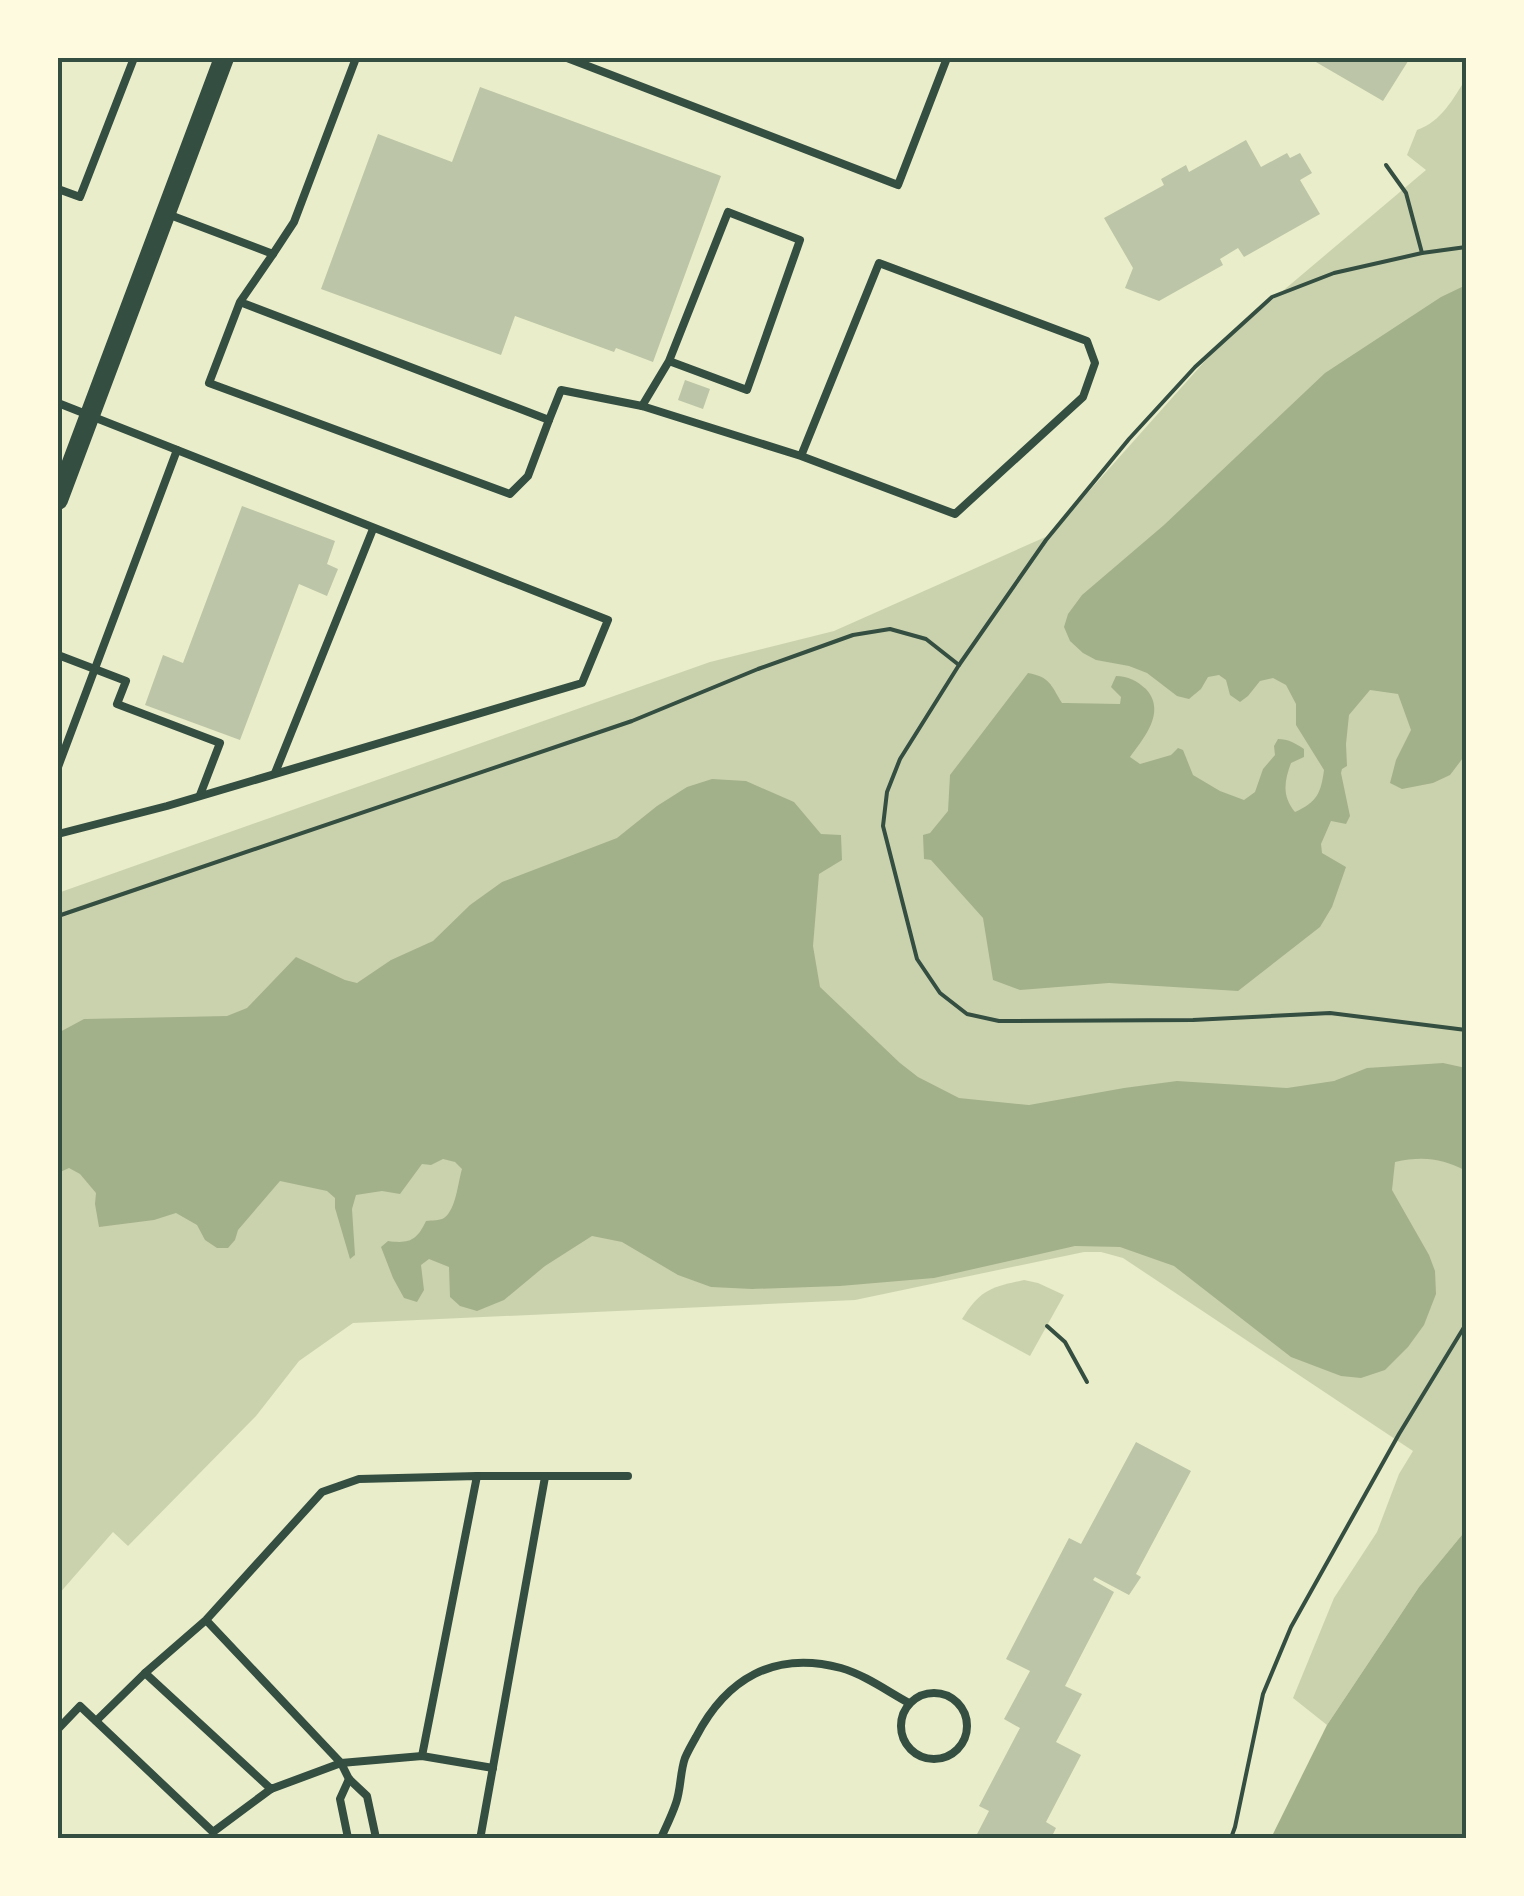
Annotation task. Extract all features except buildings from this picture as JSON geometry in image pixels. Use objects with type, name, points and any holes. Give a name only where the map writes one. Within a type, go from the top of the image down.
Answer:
[{"type":"main road","points":[[58,500],[224,58]]},
{"type":"lane","points":[[58,189],[80,197],[134,58]]},
{"type":"lane","points":[[356,58],[294,222],[240,302],[208,383],[510,494],[528,476],[561,390],[642,406],[801,456],[955,514],[1083,397],[1094,363],[1087,341],[879,263],[801,456]]},
{"type":"lane","points":[[567,58],[898,184],[947,58]]},
{"type":"lane","points":[[642,406],[669,361],[728,212],[800,240],[747,390],[669,361]]},
{"type":"lane","points":[[166,213],[273,254]]},
{"type":"lane","points":[[240,302],[549,420]]},
{"type":"lane","points":[[58,403],[608,620],[582,683],[58,834]]},
{"type":"lane","points":[[58,768],[176,450]]},
{"type":"lane","points":[[275,773],[373,529]]},
{"type":"lane","points":[[58,655],[126,681],[117,704],[220,743],[200,795]]},
{"type":"lane","points":[[422,1756],[476,1476]]},
{"type":"lane","points":[[96,1722],[206,1620],[322,1492],[360,1479],[628,1476]]},
{"type":"lane","points":[[481,1834],[545,1477]]},
{"type":"lane","points":[[206,1620],[342,1763],[349,1779],[367,1796],[376,1838]]},
{"type":"lane","points":[[661,1838],[676,1802],[685,1758],[704,1721],[735,1685],[757,1672],[779,1665],[824,1664],[858,1674],[909,1704]]},
{"type":"lane","points":[[145,1673],[271,1789]]},
{"type":"lane","points":[[934,1692],[956,1701],[966,1716],[967,1728],[958,1749],[936,1759],[914,1752],[902,1736],[900,1724],[909,1704],[934,1692]]},
{"type":"lane","points":[[58,1729],[80,1706],[213,1832],[271,1789],[342,1763],[422,1756],[493,1768]]},
{"type":"lane","points":[[348,1838],[340,1799],[349,1779]]},
{"type":"path","points":[[1386,165],[1406,193],[1422,253]]},
{"type":"path","points":[[1466,247],[1334,274],[1272,297],[1195,367],[1129,439],[1046,540],[960,665],[900,759],[887,792],[883,826],[916,960],[940,993],[967,1014],[998,1021],[1194,1020],[1330,1013],[1466,1030]]},
{"type":"path","points":[[58,916],[632,722],[853,634],[890,629],[926,639],[960,665]]},
{"type":"path","points":[[1231,1838],[1263,1694],[1292,1627],[1399,1434],[1466,1324]]},
{"type":"path","points":[[1047,1326],[1064,1342],[1087,1382]]},
{"type":"shaded area","points":[[1466,78],[1466,1530],[1419,1587],[1327,1725],[1293,1698],[1334,1598],[1377,1532],[1399,1474],[1413,1451],[1123,1258],[1101,1252],[1084,1252],[855,1300],[353,1323],[299,1361],[256,1416],[128,1546],[113,1532],[58,1595],[58,893],[710,662],[834,631],[1050,535],[1221,343],[1426,170],[1407,155],[1417,130],[1440,115]]},
{"type":"shaded area","points":[[1466,285],[1466,754],[1450,775],[1433,783],[1402,789],[1390,783],[1411,730],[1398,694],[1370,690],[1349,715],[1347,766],[1341,773],[1350,816],[1346,824],[1331,821],[1321,844],[1322,853],[1346,867],[1332,907],[1320,927],[1238,991],[1109,983],[1020,990],[993,980],[983,918],[931,860],[924,859],[923,835],[930,833],[948,811],[950,775],[1028,673],[1046,680],[1062,703],[1120,704],[1121,697],[1111,687],[1116,676],[1136,681],[1146,689],[1152,698],[1154,716],[1130,757],[1140,764],[1171,755],[1178,748],[1183,750],[1193,775],[1244,800],[1255,792],[1263,769],[1275,755],[1278,739],[1304,749],[1304,757],[1291,763],[1286,783],[1286,794],[1295,812],[1317,796],[1324,770],[1296,725],[1296,704],[1286,685],[1273,678],[1260,681],[1240,702],[1230,695],[1226,680],[1219,675],[1208,677],[1189,699],[1177,696],[1147,673],[1083,653],[1070,641],[1064,627],[1082,595],[1164,525],[1325,373],[1441,297]]},
{"type":"shaded area","points":[[712,779],[746,781],[794,802],[821,834],[841,835],[842,860],[819,874],[813,946],[820,987],[900,1063],[959,1098],[1029,1105],[1177,1081],[1287,1088],[1334,1081],[1367,1068],[1443,1063],[1466,1068],[1466,1171],[1432,1159],[1395,1162],[1392,1190],[1435,1271],[1436,1294],[1424,1325],[1408,1347],[1385,1370],[1361,1378],[1341,1376],[1291,1357],[1174,1266],[1120,1247],[1075,1246],[934,1278],[752,1289],[711,1287],[678,1275],[622,1242],[592,1236],[545,1266],[504,1300],[477,1311],[460,1306],[450,1297],[449,1267],[429,1259],[421,1265],[424,1290],[417,1302],[404,1298],[381,1247],[388,1241],[412,1239],[426,1221],[448,1214],[462,1169],[455,1162],[443,1159],[431,1165],[422,1164],[400,1194],[382,1191],[356,1195],[352,1209],[355,1255],[350,1259],[335,1198],[327,1191],[280,1181],[238,1230],[228,1248],[217,1248],[205,1240],[197,1225],[176,1213],[99,1227],[96,1193],[80,1174],[69,1168],[58,1173],[58,1033],[84,1019],[227,1016],[247,1008],[296,957],[357,983],[391,960],[433,941],[470,905],[502,882],[617,838],[687,787]]},
{"type":"shaded area","points":[[1024,1280],[1064,1295],[1030,1356],[962,1319],[987,1291]]},
{"type":"shaded area","points":[[1466,1530],[1466,1838],[1271,1838],[1327,1725],[1419,1587]]}]
